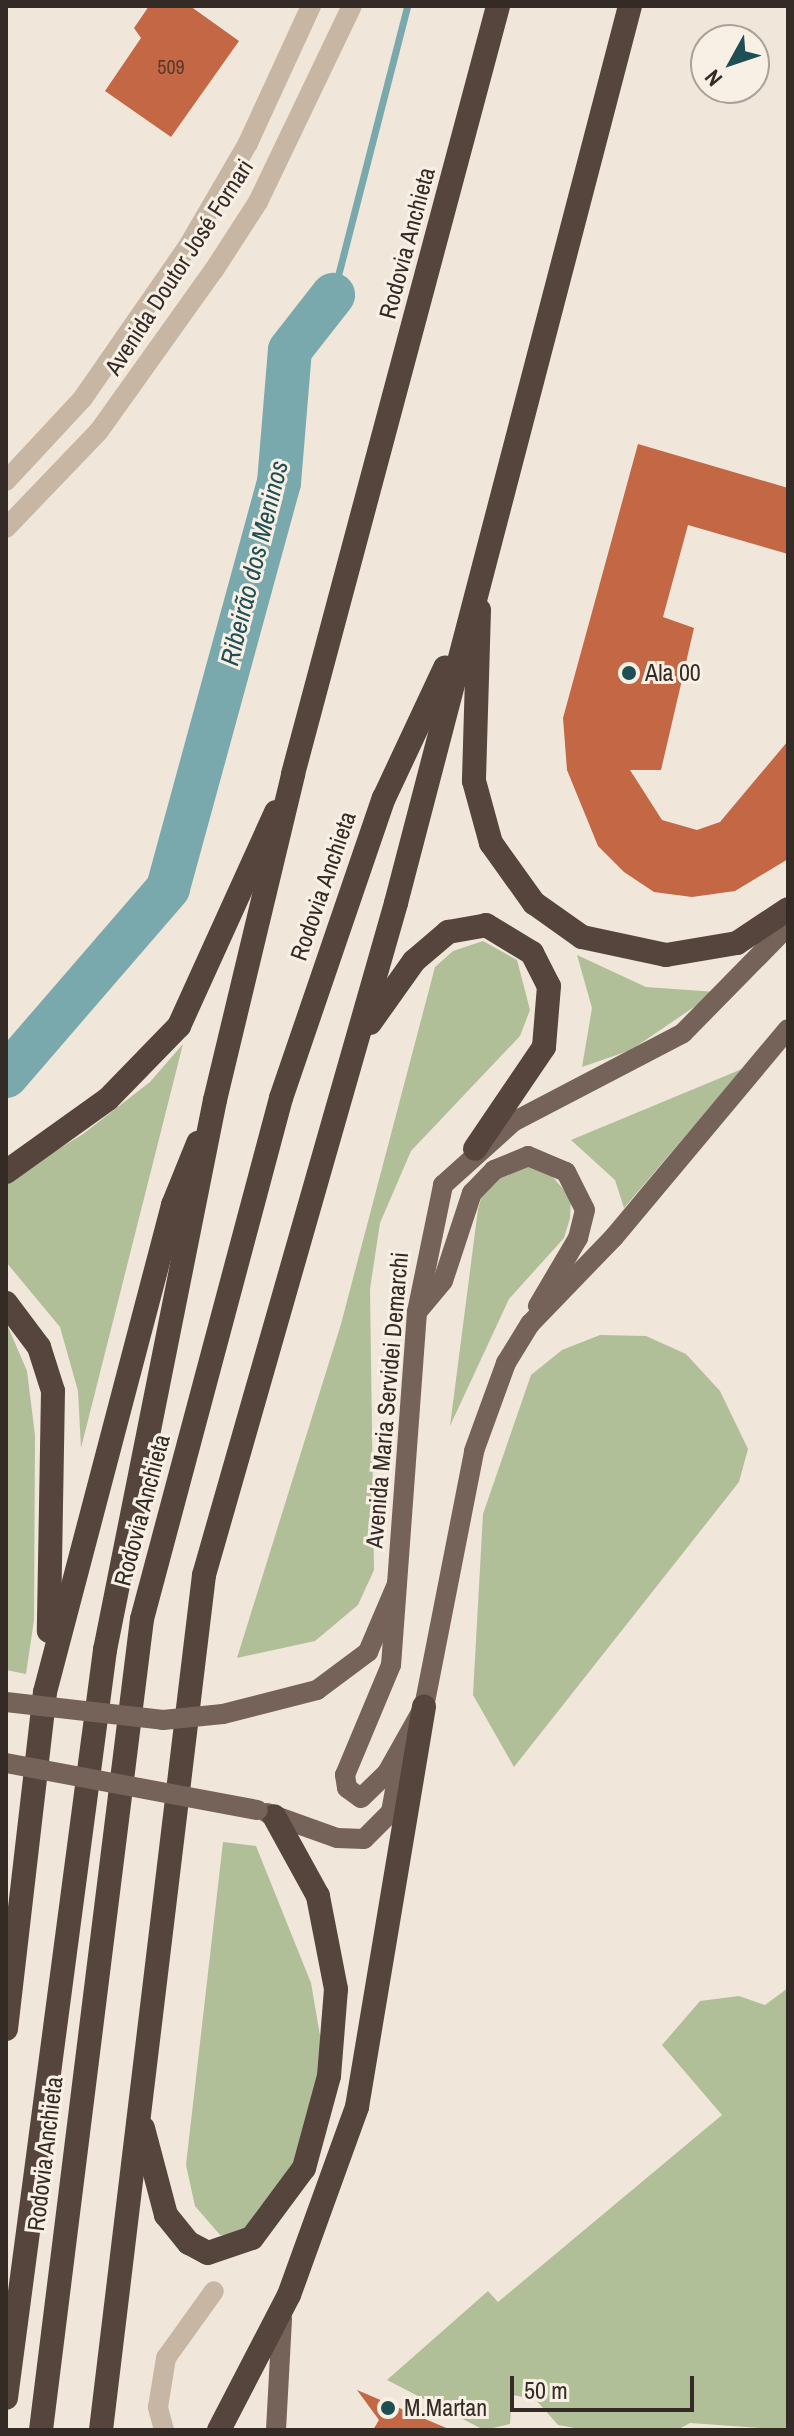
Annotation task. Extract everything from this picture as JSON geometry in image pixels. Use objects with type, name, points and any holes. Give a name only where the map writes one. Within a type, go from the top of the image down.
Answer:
[{"type":"highway","name":"Rodovia Anchieta","points":[[6,2398],[105,1650],[215,1100],[293,774],[498,6]]},
{"type":"highway","name":"Rodovia Anchieta","points":[[101,2430],[204,1575],[359,1040],[459,643],[630,6]]},
{"type":"highway","points":[[481,561],[474,781],[491,843],[522,890],[582,937],[666,955],[737,943],[788,909]]},
{"type":"highway","name":"Rodovia Anchieta","points":[[41,2430],[142,1619],[281,1098],[384,798],[416,719],[459,643]]},
{"type":"highway","points":[[6,1172],[108,1099],[179,1026],[293,774]]},
{"type":"highway","points":[[359,1040],[414,961],[448,932],[486,925],[526,946],[549,986],[547,1037],[475,1149]]},
{"type":"highway","name":"Rodovia Anchieta","points":[[6,2029],[48,1678],[173,1205],[215,1100]]},
{"type":"highway","points":[[6,1303],[39,1347],[53,1391],[48,1678]]},
{"type":"highway","points":[[219,2430],[289,2295],[357,2107],[424,1707]]},
{"type":"highway","points":[[139,2099],[159,2198],[196,2248],[215,2253],[242,2244],[292,2192],[324,2099],[337,2005],[318,1896],[266,1813]]},
{"type":"main road","name":"Avenida Maria Servidei Demarchi","points":[[6,1702],[163,1720],[223,1714],[317,1690],[368,1652],[397,1584],[417,1312],[439,1194],[475,1149],[524,1115],[683,1033],[788,926]]},
{"type":"main road","points":[[530,1324],[614,1237],[788,1029]]},
{"type":"main road","points":[[397,1584],[391,1665],[345,1775],[353,1795],[369,1793],[403,1745],[424,1707],[474,1451],[506,1363],[578,1238],[585,1210],[566,1172],[538,1156],[510,1160],[478,1184],[443,1281],[417,1312]]},
{"type":"main road","points":[[6,1763],[266,1813],[337,1838],[364,1839],[391,1812],[403,1745]]},
{"type":"main road","points":[[276,2430],[277,2341],[289,2295]]},
{"type":"street","name":"Avenida Doutor José Fornari","points":[[6,481],[83,398],[187,248],[248,143],[311,6]]},
{"type":"street","name":"Avenida Doutor José Fornari","points":[[6,528],[99,431],[214,270],[264,191],[352,6]]},
{"type":"street","points":[[164,2430],[158,2407],[166,2358],[214,2291]]},
{"type":"green space","points":[[483,941],[517,960],[530,1010],[520,1036],[411,1151],[380,1223],[370,1289],[374,1570],[358,1605],[315,1641],[237,1658],[341,1324],[435,967],[453,951]]},
{"type":"green space","points":[[577,955],[646,987],[716,992],[631,1050],[582,1067],[592,1008]]},
{"type":"green space","points":[[183,1044],[81,1448],[78,1391],[60,1327],[6,1262],[6,1181],[83,1134],[150,1082]]},
{"type":"green space","points":[[742,1069],[624,1208],[615,1180],[571,1140]]},
{"type":"green space","points":[[509,1164],[544,1167],[571,1198],[570,1218],[564,1238],[509,1299],[450,1426],[478,1209],[484,1189]]},
{"type":"green space","points":[[6,1322],[27,1371],[35,1435],[34,1620],[26,1674],[6,1670]]},
{"type":"green space","points":[[600,1335],[646,1336],[686,1354],[720,1391],[748,1449],[739,1482],[514,1767],[473,1695],[483,1514],[531,1375],[562,1350]]},
{"type":"green space","points":[[223,1842],[256,1846],[311,1983],[323,2053],[297,2168],[241,2234],[220,2235],[195,2206],[186,2165]]},
{"type":"green space","points":[[788,1988],[788,2430],[690,2423],[677,2430],[586,2430],[558,2425],[535,2399],[512,2395],[510,2424],[484,2430],[387,2380],[488,2291],[498,2302],[722,2115],[662,2045],[700,2001],[739,1996],[765,2005]]},
{"type":"building","points":[[149,6],[190,6],[239,41],[171,137],[105,91],[141,38],[134,28]]},
{"type":"building","name":"Ala 00","points":[[638,444],[788,488],[788,554],[688,525],[663,617],[694,628],[661,770],[630,770],[662,820],[697,830],[720,822],[788,741],[788,859],[735,891],[692,897],[654,892],[624,872],[598,846],[567,770],[563,718]]},
{"type":"building","name":"M.Martan","points":[[357,2390],[451,2430],[373,2430],[379,2420]]},
{"type":"waterway","name":"Ribeirão dos Meninos","points":[[333,295],[407,6]]},
{"type":"waterway","name":"Ribeirão dos Meninos","points":[[6,1076],[168,888],[279,483],[290,350],[333,295]]},
{"type":"place","name":"Ala 00","points":[[629,673]]},
{"type":"place","name":"M.Martan","points":[[388,2408]]}]
